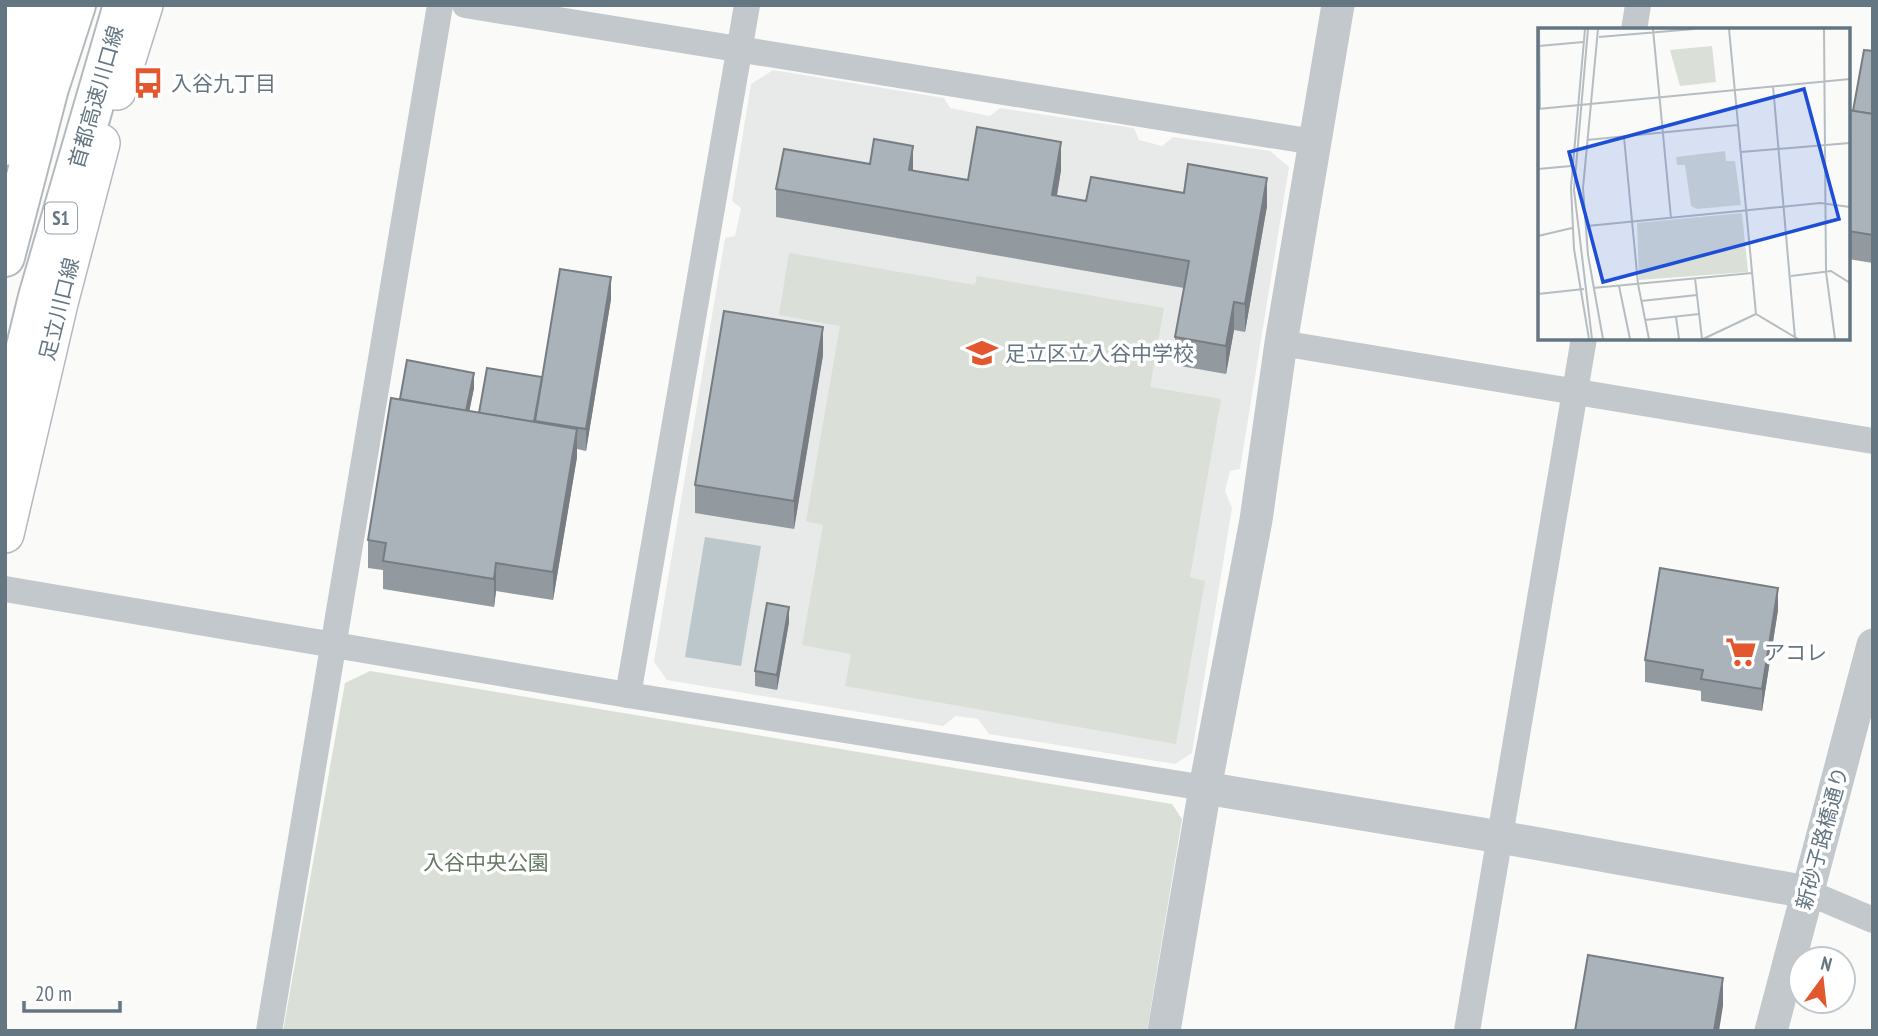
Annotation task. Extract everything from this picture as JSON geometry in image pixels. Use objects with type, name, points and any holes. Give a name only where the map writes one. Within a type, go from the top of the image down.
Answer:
[{"type":"highway","points":[[5,146],[47,5]]},
{"type":"highway","points":[[5,257],[49,89],[76,5]]},
{"type":"highway","name":"首都高速川口線","points":[[5,433],[38,297],[124,5]]},
{"type":"main road","points":[[5,70],[25,5]]},
{"type":"main road","name":"足立川口線","points":[[5,534],[66,277],[104,135],[144,5]]},
{"type":"street","points":[[269,1031],[440,5]]},
{"type":"street","points":[[465,5],[1314,142]]},
{"type":"street","points":[[628,695],[747,5]]},
{"type":"street","points":[[1164,1031],[1205,788],[1256,520],[1281,343],[1338,5]]},
{"type":"street","points":[[1634,28],[1638,5]]},
{"type":"street","points":[[1467,1031],[1584,340]]},
{"type":"street","points":[[1281,343],[1873,441]]},
{"type":"street","points":[[5,589],[628,695],[1500,837],[1807,892],[1873,920]]},
{"type":"street","name":"新砂子路橋通り","points":[[1771,1031],[1873,645]]},
{"type":"shaded area","name":"足立区立入谷中学校","points":[[773,70],[944,98],[950,108],[990,116],[1000,108],[1134,128],[1139,140],[1162,146],[1173,137],[1270,151],[1289,167],[1240,469],[1230,471],[1225,491],[1232,508],[1192,753],[1175,764],[989,734],[978,719],[956,716],[943,726],[667,680],[654,662],[725,238],[735,236],[741,208],[732,201],[751,84]]},
{"type":"shaded area","points":[[705,537],[761,546],[741,666],[685,657]]},
{"type":"green space","points":[[789,253],[975,285],[977,276],[1164,308],[1150,387],[1221,399],[1190,577],[1205,581],[1176,744],[845,686],[851,654],[802,645],[823,525],[806,521],[840,326],[779,315]]},
{"type":"green space","name":"入谷中央公園","points":[[370,671],[1172,804],[1182,819],[1147,1031],[283,1031],[345,683]]},
{"type":"building","points":[[1864,50],[1873,51],[1873,114],[1853,111]]},
{"type":"building","points":[[1850,110],[1873,114],[1873,235],[1850,231]]},
{"type":"building","points":[[977,127],[1061,142],[1052,195],[1086,201],[1091,177],[1184,193],[1188,164],[1267,178],[1245,304],[1234,302],[1226,346],[1175,337],[1189,261],[776,189],[784,149],[870,164],[874,139],[913,146],[909,170],[968,180]]},
{"type":"building","points":[[560,269],[611,277],[586,429],[535,421]]},
{"type":"building","points":[[724,311],[823,327],[794,501],[695,485]]},
{"type":"building","points":[[407,360],[474,373],[466,411],[400,399]]},
{"type":"building","points":[[487,368],[542,377],[534,422],[479,413]]},
{"type":"building","points":[[391,398],[577,429],[553,572],[496,563],[494,579],[383,561],[386,543],[368,540]]},
{"type":"building","points":[[1660,568],[1778,588],[1762,689],[1701,679],[1703,670],[1645,660]]},
{"type":"building","points":[[767,603],[789,607],[777,675],[755,671]]},
{"type":"building","points":[[1588,955],[1723,978],[1714,1031],[1575,1031]]},
{"type":"place","name":"入谷九丁目","points":[[148,83]]},
{"type":"place","name":"足立区立入谷中学校","points":[[982,353]]},
{"type":"place","name":"アコレ","points":[[1741,652]]}]
